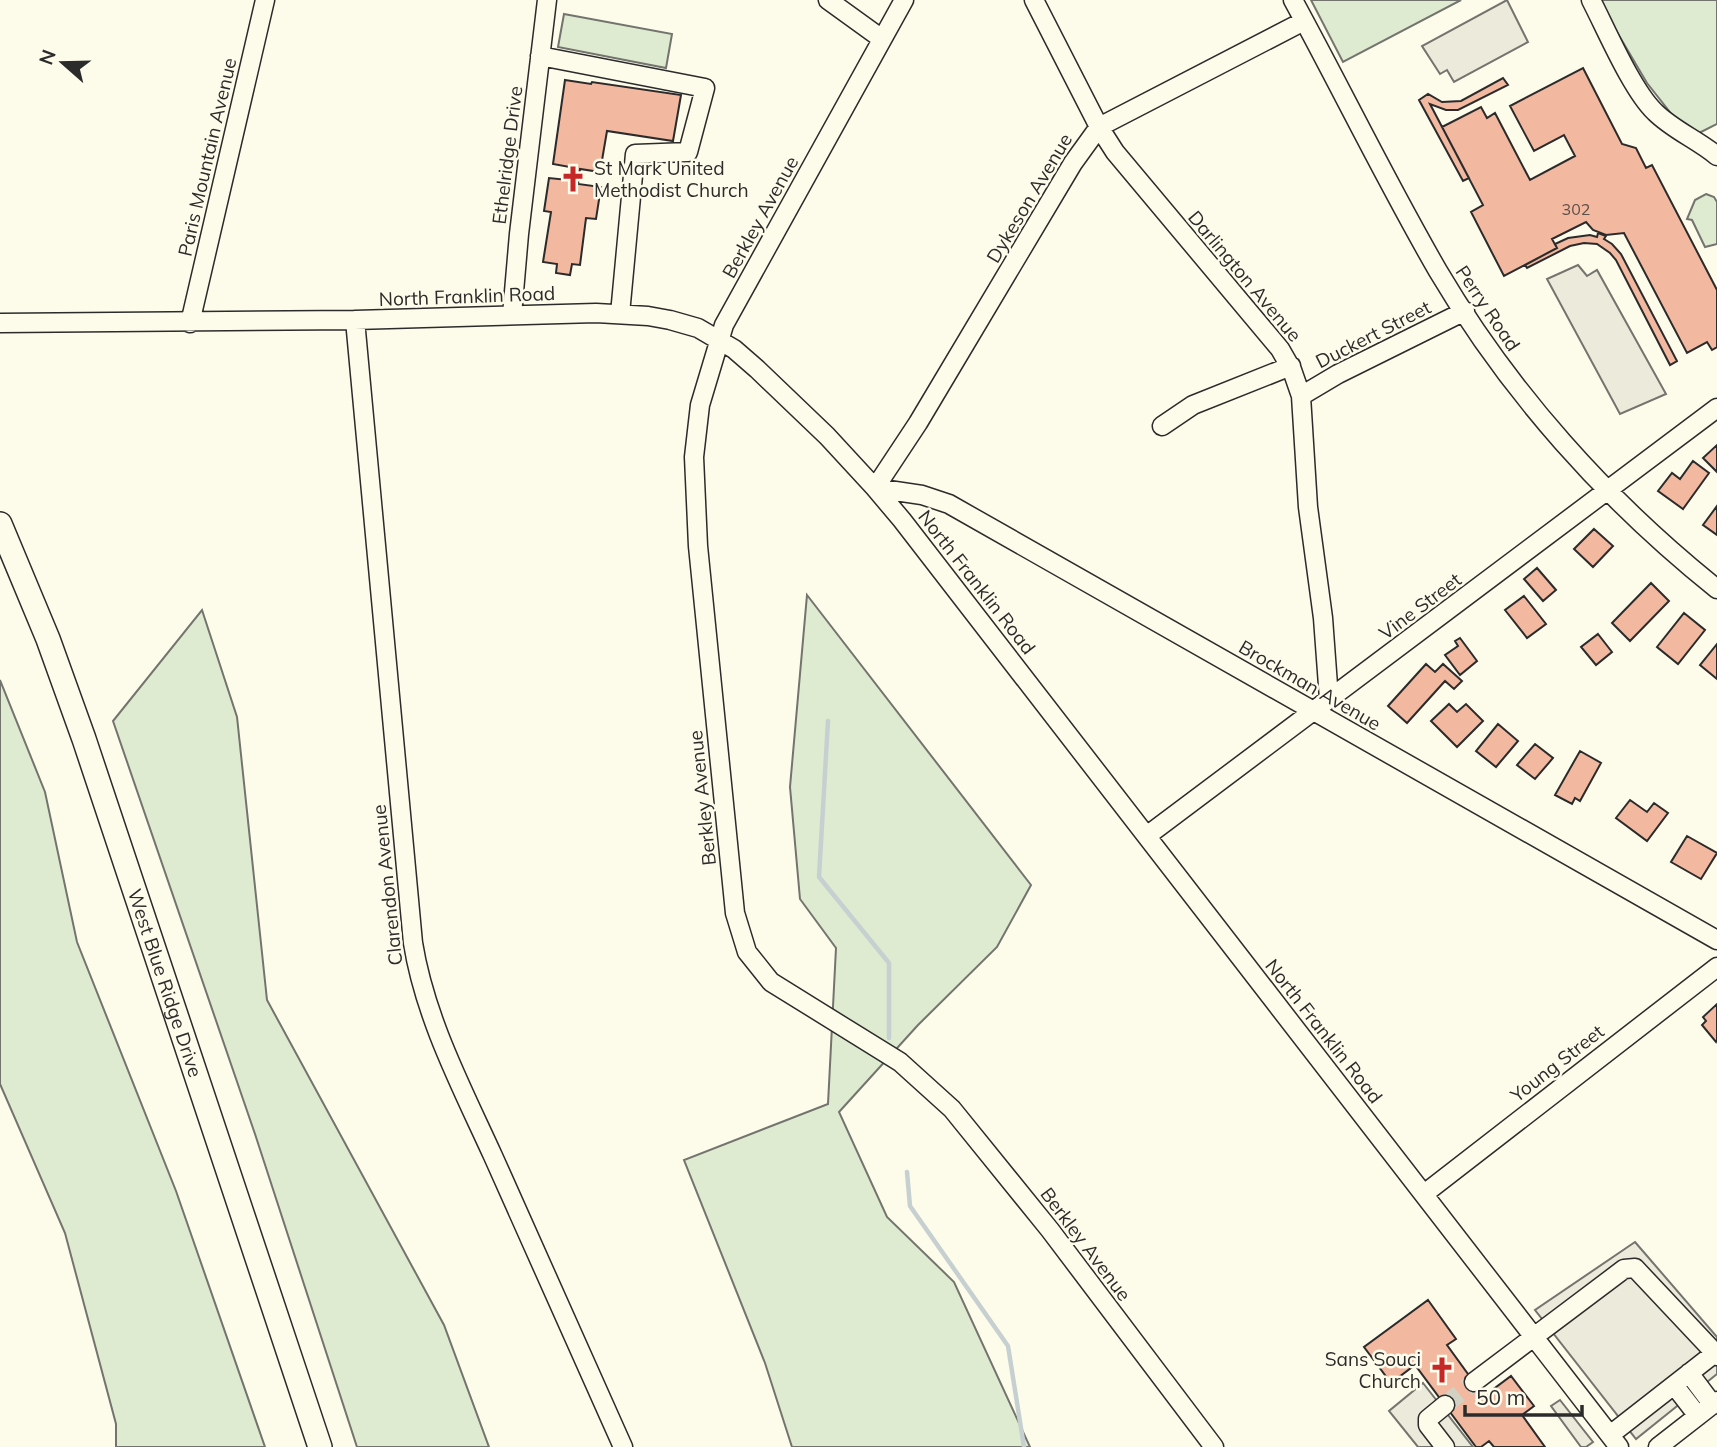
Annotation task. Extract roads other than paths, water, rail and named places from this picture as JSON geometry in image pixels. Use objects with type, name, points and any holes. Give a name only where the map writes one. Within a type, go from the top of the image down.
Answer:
[{"type":"main road","name":"West Blue Ridge Drive","points":[[0,524],[48,639],[84,739],[320,1447]]},
{"type":"street","name":"Paris Mountain Avenue","points":[[191,323],[265,0]]},
{"type":"street","name":"Ethelridge Drive","points":[[512,315],[547,0]]},
{"type":"street","points":[[828,0],[882,39]]},
{"type":"street","name":"Berkley Avenue","points":[[904,0],[724,325],[700,405],[695,444],[694,486],[735,913],[747,952],[771,982],[900,1062],[953,1109],[1214,1447]]},
{"type":"street","name":"Darlington Avenue","points":[[1034,0],[1099,127],[1115,152],[1280,349],[1291,366],[1301,396],[1308,507],[1324,618],[1329,699]]},
{"type":"street","name":"Perry Road","points":[[1293,0],[1410,221],[1440,274],[1495,357],[1527,399],[1609,491],[1653,534],[1717,589]]},
{"type":"street","points":[[1591,0],[1647,103],[1664,120],[1717,156]]},
{"type":"street","name":"Dykeson Avenue","points":[[876,488],[918,423],[1073,163],[1099,127],[1304,21]]},
{"type":"street","points":[[540,55],[705,88],[688,152],[635,154],[620,314]]},
{"type":"street","name":"Duckert Street","points":[[1301,396],[1338,374],[1465,311]]},
{"type":"street","name":"North Franklin Road","points":[[0,323],[191,323],[620,314],[670,320],[698,328],[734,349],[827,436],[876,488],[1148,835],[1615,1441]]},
{"type":"street","name":"Clarendon Avenue","points":[[355,320],[418,973],[432,1018],[462,1088],[623,1447]]},
{"type":"street","points":[[1162,426],[1193,405],[1291,366]]},
{"type":"street","name":"Vine Street","points":[[1148,835],[1717,408]]},
{"type":"street","name":"Brockman Avenue","points":[[876,488],[922,495],[949,504],[1717,940]]},
{"type":"street","name":"Young Street","points":[[1424,1194],[1717,967]]},
{"type":"street","points":[[1474,1382],[1624,1269],[1634,1268],[1716,1355],[1674,1385],[1615,1441]]},
{"type":"street","points":[[1658,1447],[1715,1403],[1689,1373]]},
{"type":"street","points":[[1674,1385],[1698,1416]]},
{"type":"street","points":[[1445,1405],[1428,1419],[1428,1425],[1445,1447]]},
{"type":"waterway","points":[[828,721],[819,877],[889,963],[889,1038]]},
{"type":"waterway","points":[[907,1172],[910,1206],[1008,1346],[1024,1447]]},
{"type":"tunnel","points":[[1445,1405],[1474,1382]]},
{"type":"place","name":"St Mark United Methodist Church","points":[[573,179]]},
{"type":"place","name":"Sans Souci Church","points":[[1442,1370]]}]
